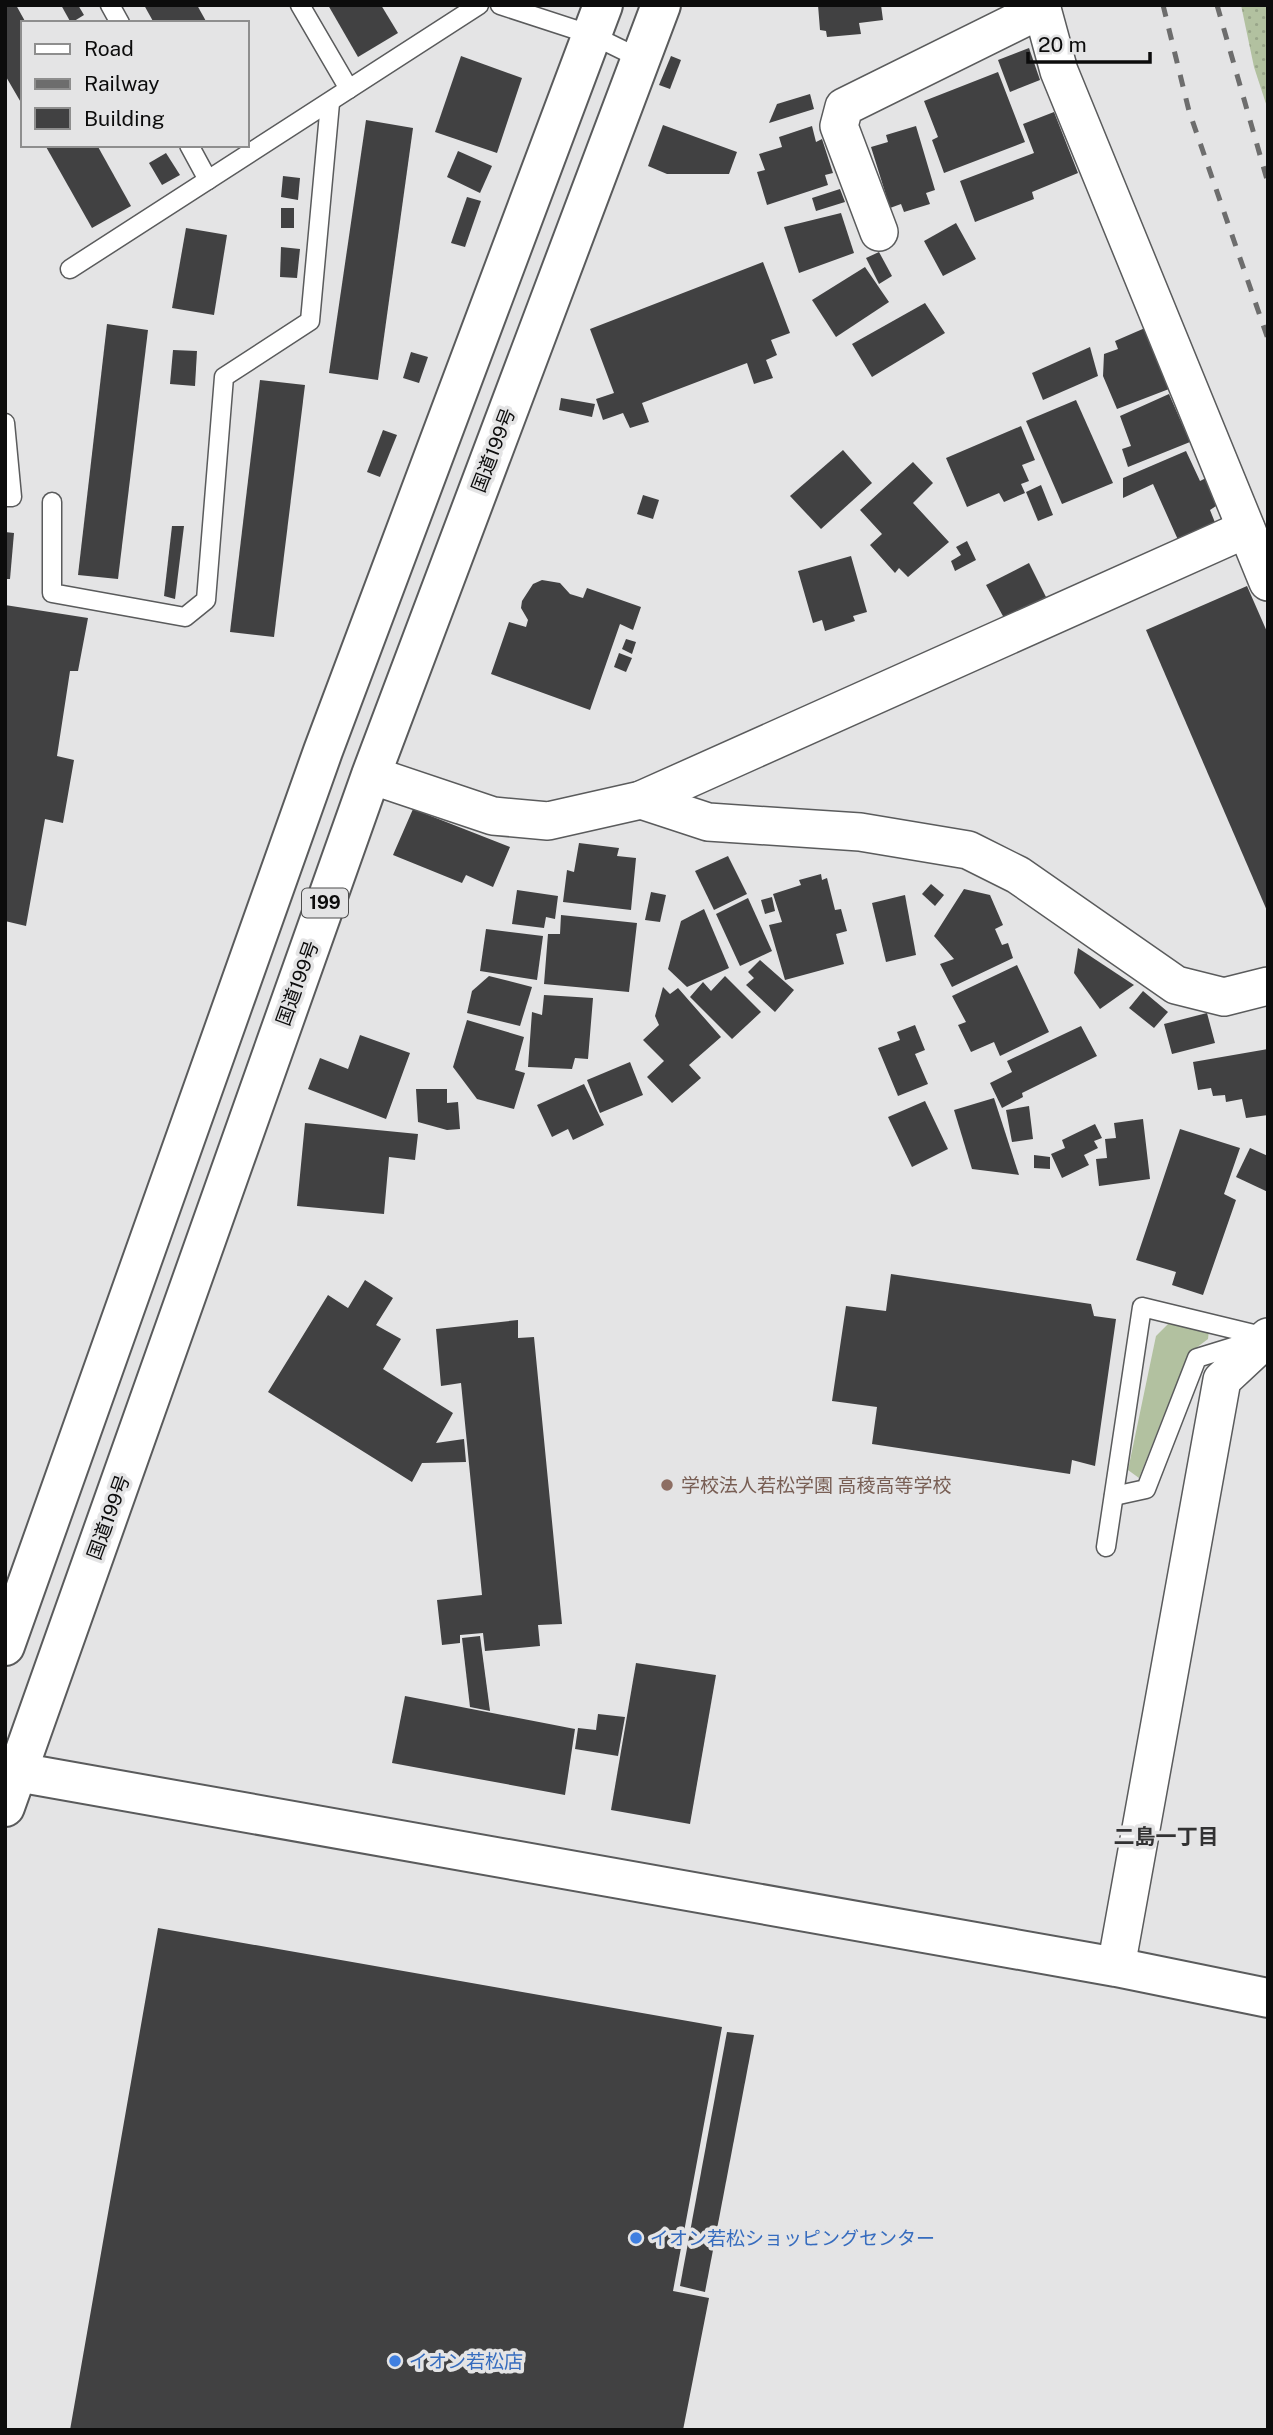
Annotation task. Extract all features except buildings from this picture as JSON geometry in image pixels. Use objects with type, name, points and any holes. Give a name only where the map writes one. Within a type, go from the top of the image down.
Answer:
[{"type":"main road","name":"国道199号","points":[[9,1782],[371,775],[661,5]]},
{"type":"main road","name":"199","points":[[5,1646],[328,738],[597,20]]},
{"type":"main road","points":[[9,1782],[1116,1967],[1268,1998]]},
{"type":"street","points":[[880,232],[839,126],[844,107],[1042,7],[1059,71],[1268,582]]},
{"type":"street","points":[[371,775],[493,816],[548,821],[641,800],[1246,529]]},
{"type":"street","points":[[641,800],[708,822],[860,832],[968,849],[1018,875],[1175,985],[1224,997],[1268,986]]},
{"type":"street","points":[[1116,1967],[1222,1380],[1267,1337]]},
{"type":"lane","points":[[110,5],[119,21]]},
{"type":"lane","points":[[300,5],[349,89]]},
{"type":"lane","points":[[70,269],[479,5]]},
{"type":"lane","points":[[500,5],[597,20],[641,59]]},
{"type":"lane","points":[[52,502],[52,593],[185,617],[206,600],[225,377],[310,321],[330,103]]},
{"type":"lane","points":[[190,147],[208,180]]},
{"type":"lane","points":[[5,423],[12,497],[5,497]]},
{"type":"lane","points":[[1106,1547],[1142,1307],[1267,1337]]},
{"type":"lane","points":[[1114,1496],[1146,1489],[1197,1358],[1267,1337]]},
{"type":"green space","points":[[1241,5],[1268,5],[1268,110],[1254,67]]},
{"type":"green space","points":[[1168,1324],[1209,1330],[1208,1339],[1188,1354],[1139,1478],[1128,1470],[1156,1336]]},
{"type":"railway","points":[[1163,5],[1189,111],[1268,339]]},
{"type":"railway","points":[[1217,5],[1268,183]]},
{"type":"place","name":"学校法人若松学園 高稜高等学校","points":[[667,1485]]},
{"type":"place","name":"イオン若松ショッピングセンター","points":[[636,2238]]},
{"type":"place","name":"イオン若松店","points":[[395,2361]]},
{"type":"district","name":"二島一丁目","points":[[1166,1837]]}]
